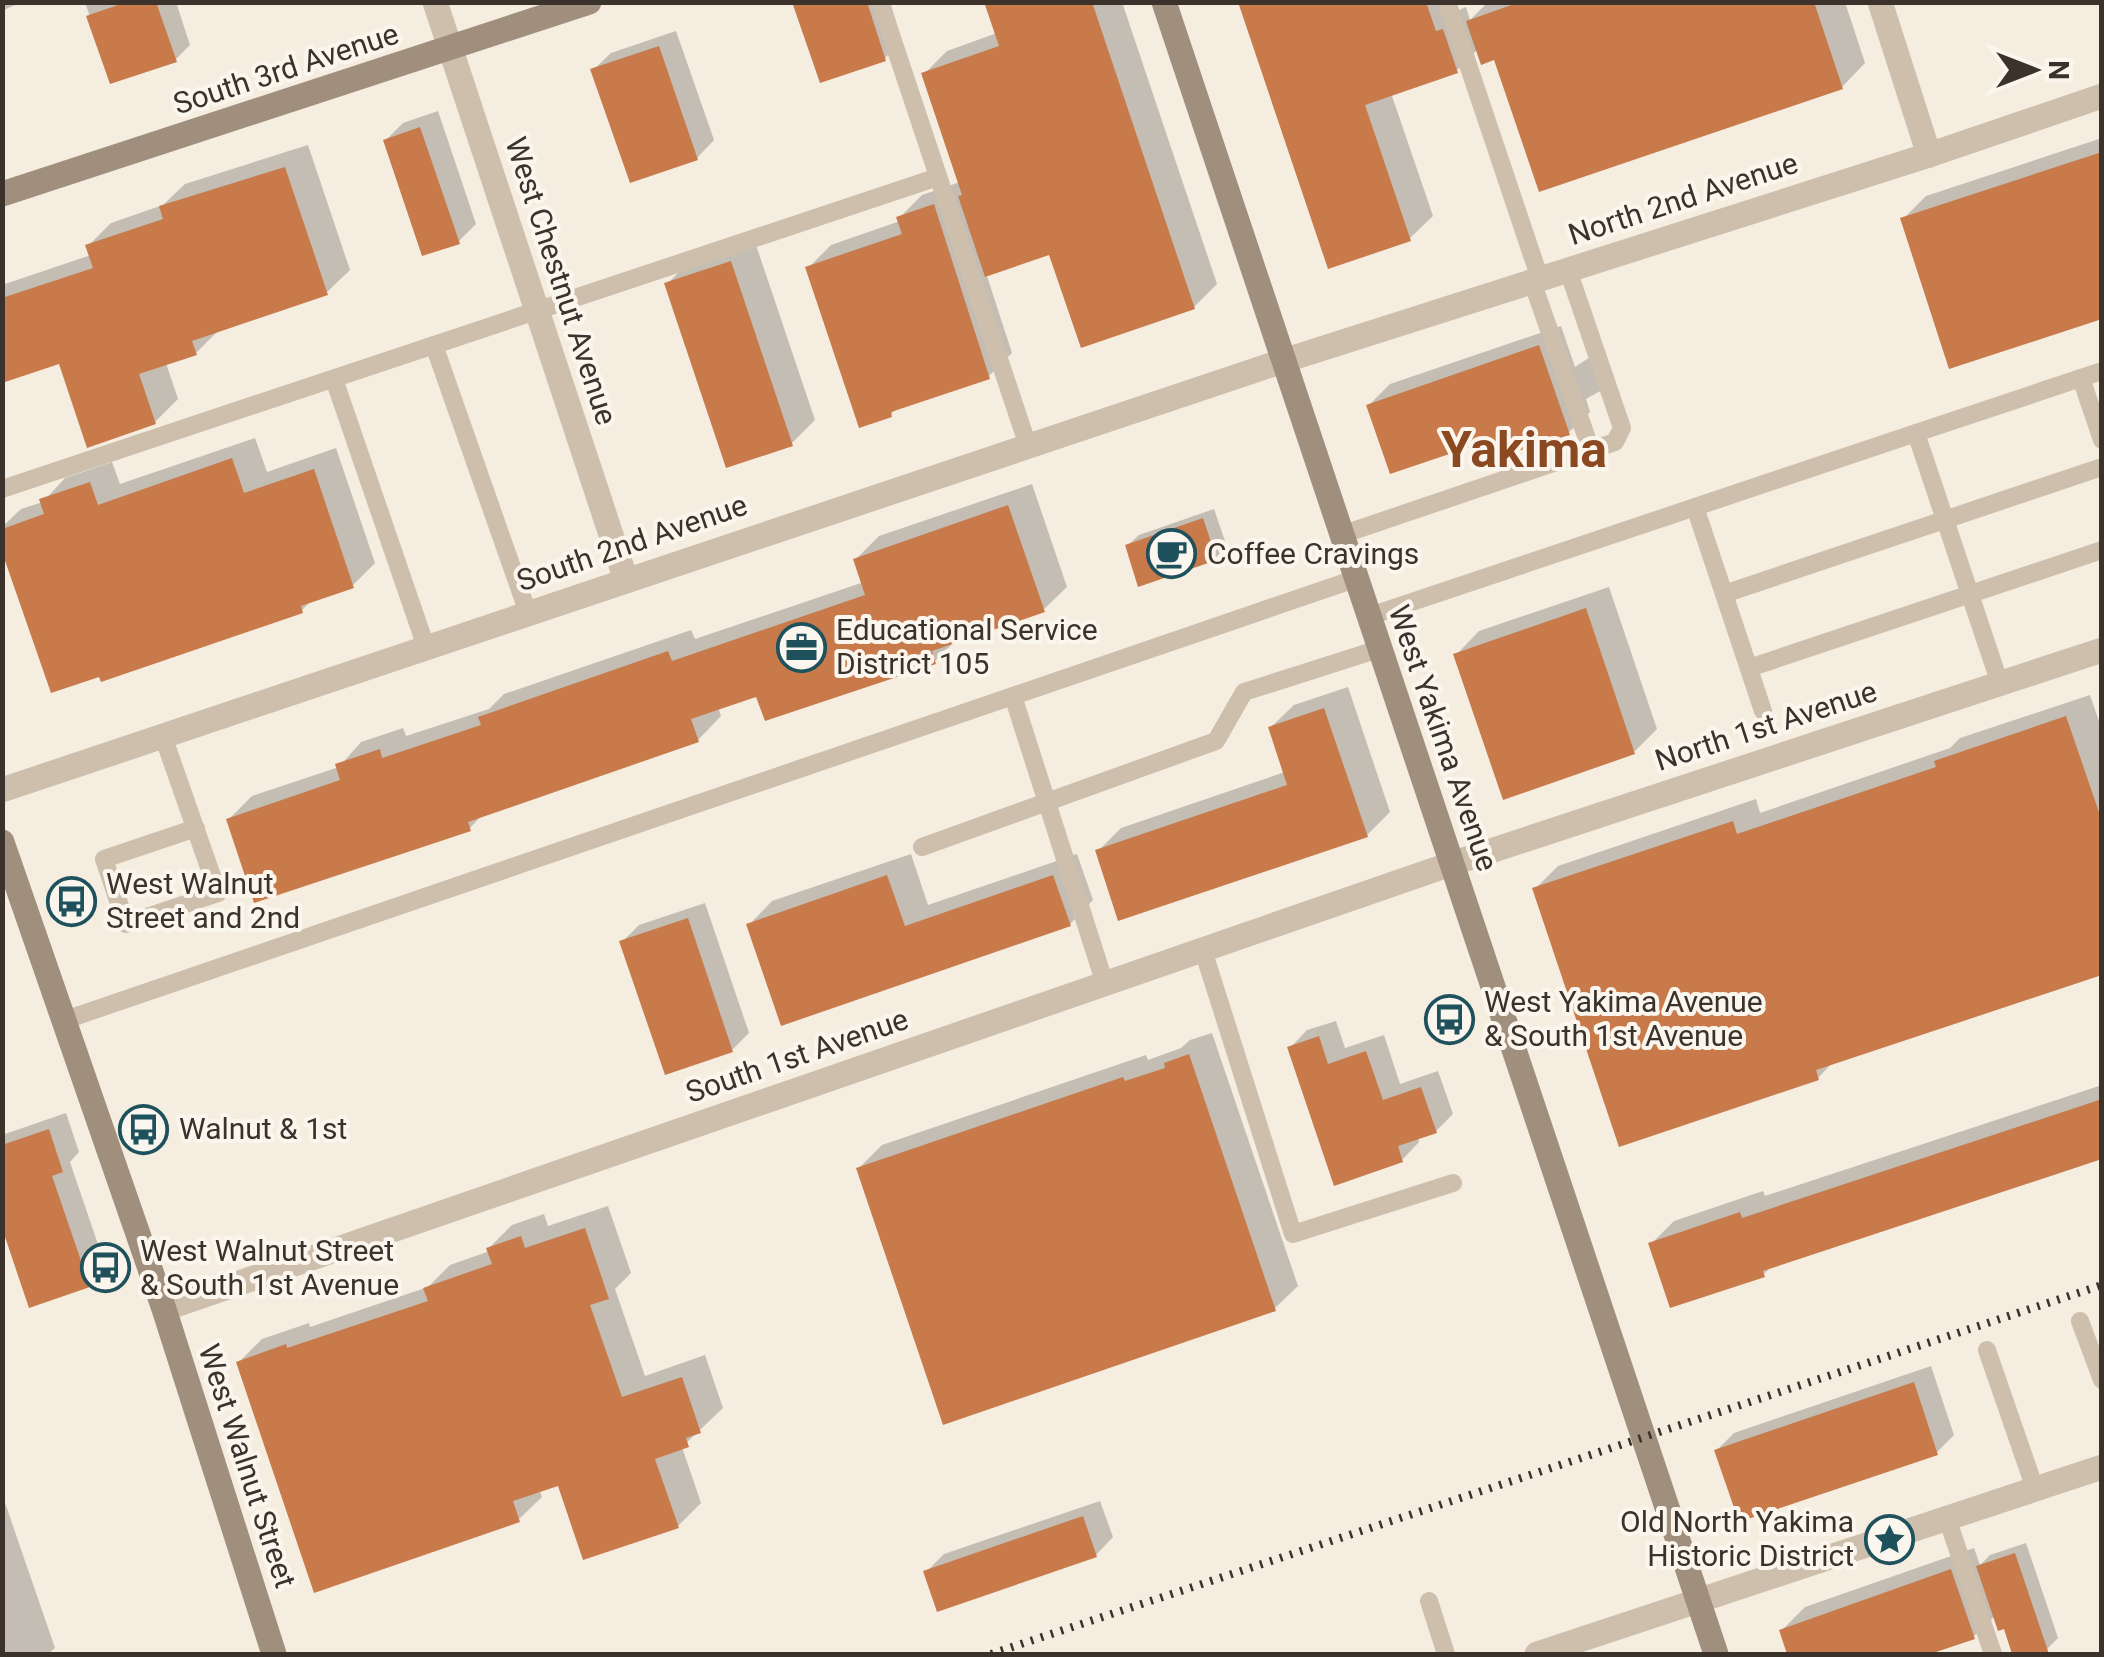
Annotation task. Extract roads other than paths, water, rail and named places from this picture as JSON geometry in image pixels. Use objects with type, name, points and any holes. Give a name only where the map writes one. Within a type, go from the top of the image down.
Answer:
[{"type":"main road","name":"South 3rd Avenue","points":[[2,194],[589,2]]},
{"type":"main road","name":"West Yakima Avenue","points":[[1164,2],[1716,1654]]},
{"type":"main road","name":"West Walnut Street","points":[[2,842],[164,1309],[274,1654]]},
{"type":"street","name":"West Chestnut Avenue","points":[[435,2],[626,580]]},
{"type":"street","points":[[1880,2],[1929,155]]},
{"type":"street","name":"North 2nd Avenue","points":[[1284,360],[1929,155],[2102,96]]},
{"type":"street","name":"South 2nd Avenue","points":[[2,790],[1284,360]]},
{"type":"street","name":"North 1st Avenue","points":[[1451,864],[2102,650]]},
{"type":"street","name":"South 1st Avenue","points":[[164,1309],[1451,864]]},
{"type":"street","points":[[1537,1654],[2102,1467]]},
{"type":"lane","points":[[880,2],[1028,446]]},
{"type":"lane","points":[[1447,2],[1591,450]]},
{"type":"lane","points":[[2,489],[938,176]]},
{"type":"lane","points":[[1341,535],[1615,442],[1622,428],[1568,270]]},
{"type":"lane","points":[[434,345],[528,612]]},
{"type":"lane","points":[[1368,617],[2102,371]]},
{"type":"lane","points":[[334,378],[426,647]]},
{"type":"lane","points":[[2081,378],[2102,440]]},
{"type":"lane","points":[[1916,433],[2000,684]]},
{"type":"lane","points":[[1724,594],[2102,467]]},
{"type":"lane","points":[[1695,507],[1763,711]]},
{"type":"lane","points":[[1749,668],[2102,550]]},
{"type":"lane","points":[[66,1020],[1355,580]]},
{"type":"lane","points":[[922,847],[1216,741],[1244,692],[1379,649]]},
{"type":"lane","points":[[1014,696],[1105,984]]},
{"type":"lane","points":[[163,736],[196,828],[218,893],[126,924],[104,859],[196,828]]},
{"type":"lane","points":[[1204,950],[1293,1234],[1453,1184]]},
{"type":"lane","points":[[2080,1321],[2102,1380]]},
{"type":"lane","points":[[1986,1350],[2035,1489]]},
{"type":"lane","points":[[1947,1518],[1993,1654]]},
{"type":"lane","points":[[1429,1601],[1446,1654]]},
{"type":"railway","points":[[991,1654],[2102,1285]]},
{"type":"place","name":"Coffee Cravings","points":[[1172,554]]},
{"type":"place","name":"Educational Service District 105","points":[[801,647]]},
{"type":"place","name":"West Walnut Street and 2nd","points":[[71,901]]},
{"type":"place","name":"West Yakima Avenue & South 1st Avenue","points":[[1449,1019]]},
{"type":"place","name":"Walnut & 1st","points":[[144,1129]]},
{"type":"place","name":"West Walnut Street & South 1st Avenue","points":[[105,1268]]},
{"type":"place","name":"Old North Yakima Historic District","points":[[1889,1539]]},
{"type":"district","name":"Yakima","points":[[1524,449]]}]
